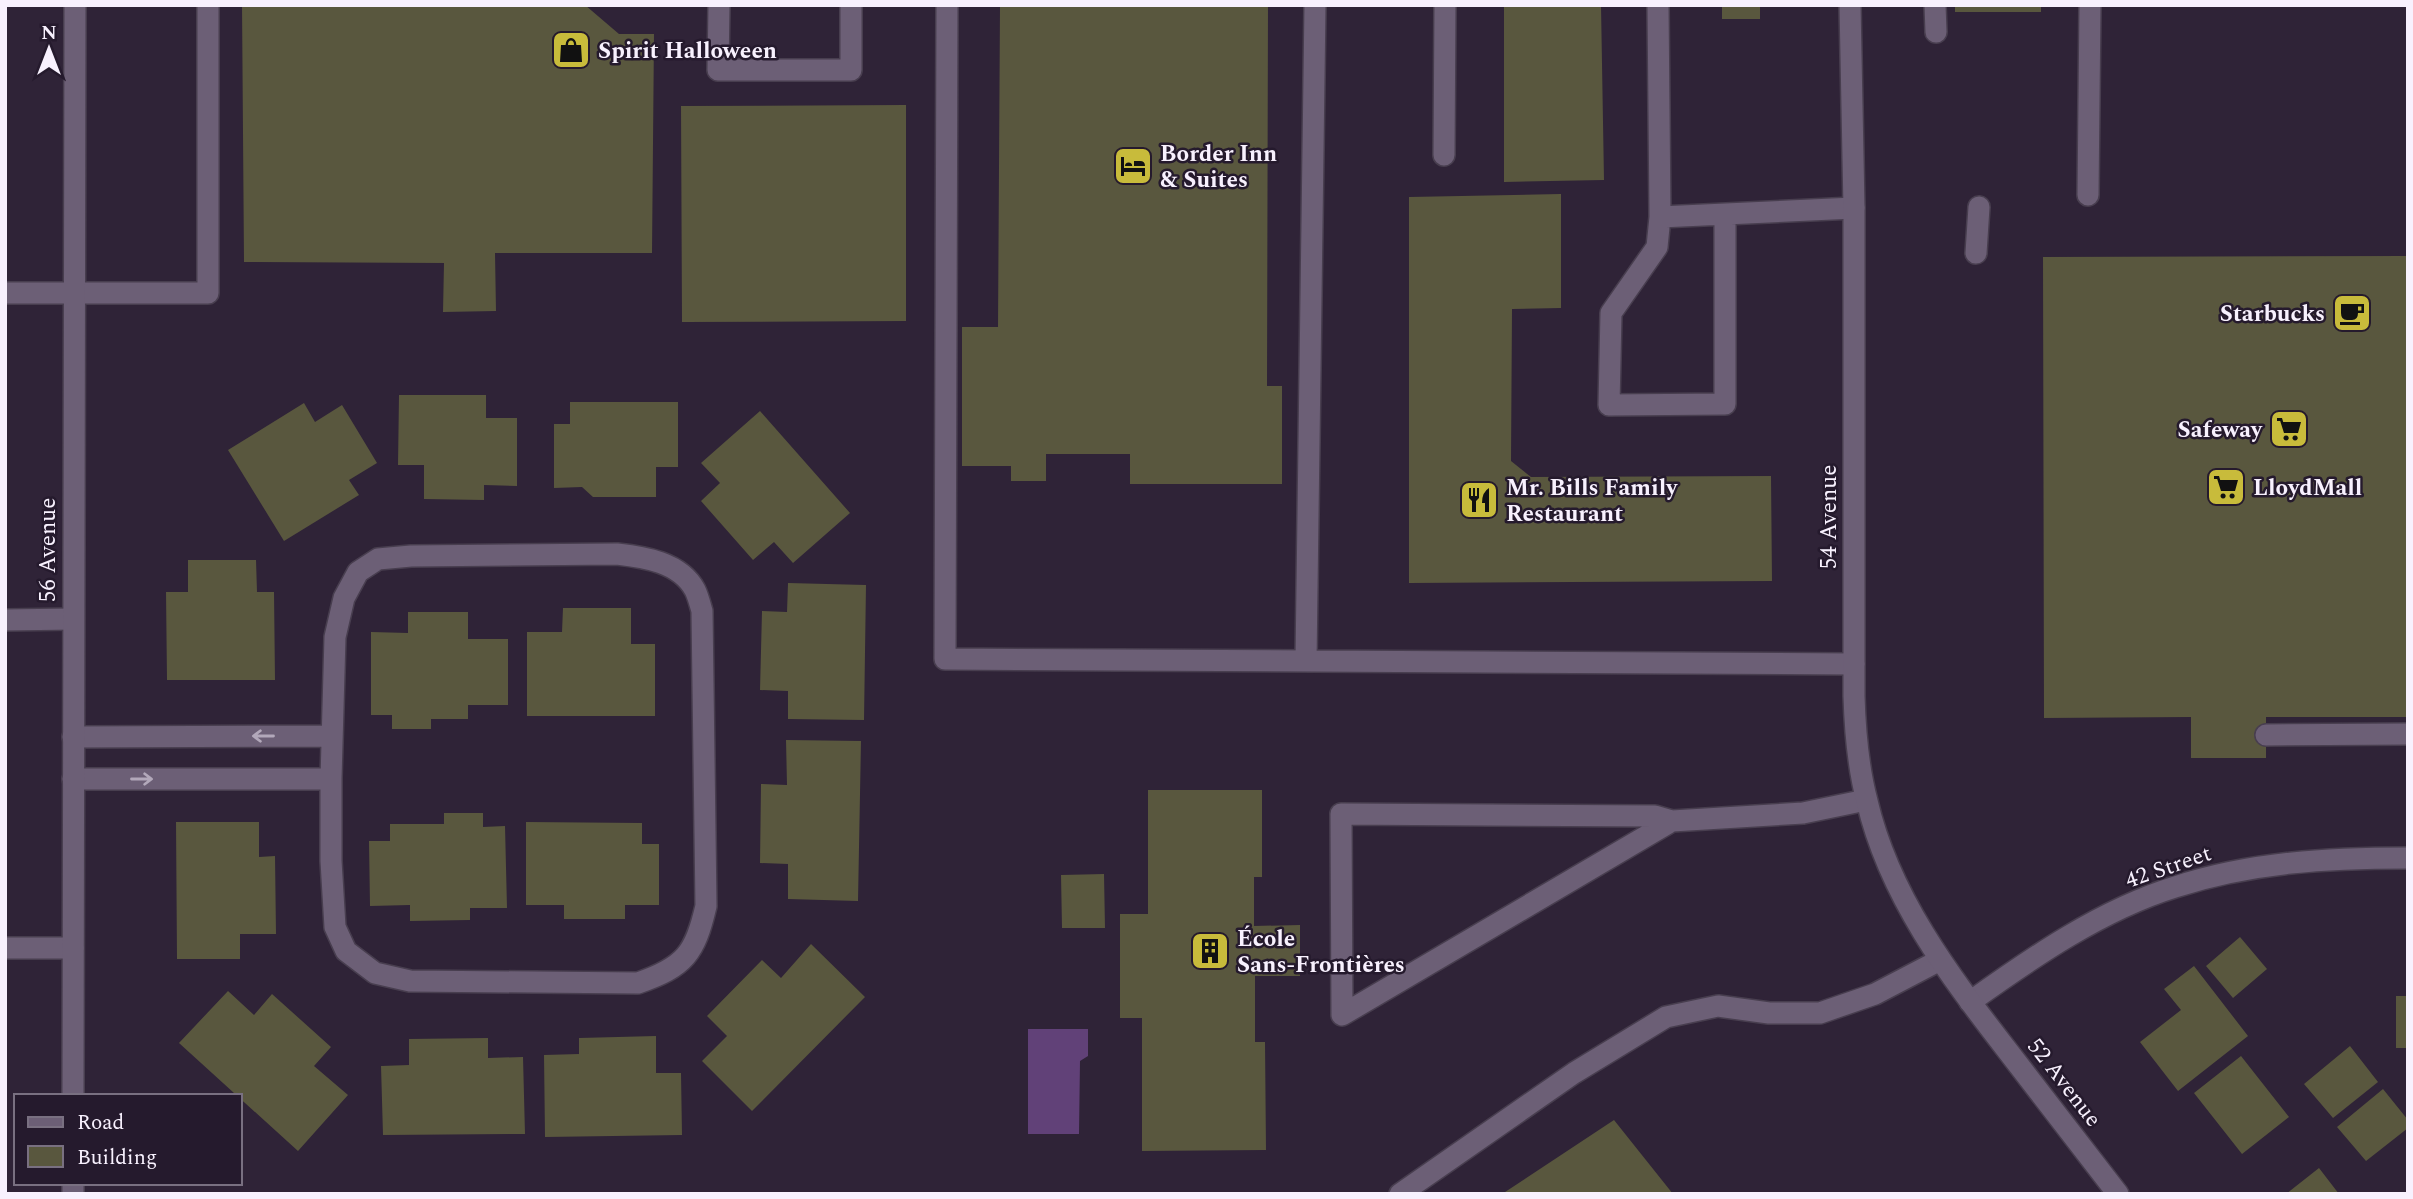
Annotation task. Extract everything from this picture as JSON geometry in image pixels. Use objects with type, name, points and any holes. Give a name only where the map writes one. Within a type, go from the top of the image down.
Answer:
[{"type":"street","name":"56 Avenue","points":[[73,1094],[75,5]]},
{"type":"street","points":[[5,293],[208,293],[208,5]]},
{"type":"street","points":[[719,5],[718,71],[851,70],[851,5]]},
{"type":"street","points":[[947,5],[945,660],[1854,664]]},
{"type":"street","points":[[1306,661],[1315,5]]},
{"type":"street","points":[[1444,155],[1445,5]]},
{"type":"street","points":[[1658,5],[1660,217],[1657,247],[1611,313],[1609,405],[1725,404],[1725,215]]},
{"type":"street","name":"54 Avenue","points":[[1850,5],[1854,208],[1855,712],[1866,800],[1878,838],[1912,914],[1970,1002]]},
{"type":"street","points":[[1935,5],[1936,32]]},
{"type":"street","points":[[2088,195],[2090,5]]},
{"type":"street","points":[[1976,253],[1979,207]]},
{"type":"street","points":[[1660,217],[1854,208]]},
{"type":"street","points":[[617,554],[648,558],[677,571],[694,588],[702,611],[706,905],[699,937],[682,962],[659,976],[638,983],[410,981],[374,973],[346,951],[335,927],[331,861],[331,736],[335,637],[344,598],[358,572],[378,559],[411,556],[617,554]]},
{"type":"street","points":[[5,620],[73,619]]},
{"type":"street","points":[[2266,735],[2408,734]]},
{"type":"street","points":[[73,737],[331,736]]},
{"type":"street","points":[[73,779],[331,779]]},
{"type":"street","points":[[1672,821],[1342,1015],[1341,814],[1655,816],[1672,821],[1803,813],[1866,800]]},
{"type":"street","name":"42 Street","points":[[1970,1002],[2027,962],[2102,919],[2174,887],[2231,872],[2295,861],[2408,858]]},
{"type":"street","points":[[5,948],[73,948]]},
{"type":"street","points":[[1409,1191],[1574,1073],[1666,1017],[1718,1006],[1769,1013],[1820,1013],[1875,993],[1940,960]]},
{"type":"street","name":"52 Avenue","points":[[1970,1002],[2118,1194]]},
{"type":"shaded area","points":[[1028,1029],[1088,1029],[1088,1056],[1080,1061],[1079,1134],[1028,1134]]},
{"type":"building","points":[[242,5],[585,5],[619,34],[654,34],[652,253],[495,253],[496,311],[443,312],[444,263],[244,262]]},
{"type":"building","name":"Border Inn & Suites","points":[[1000,5],[1268,5],[1267,386],[1282,386],[1282,484],[1130,484],[1130,454],[1046,454],[1046,481],[1011,481],[1011,466],[962,466],[962,327],[998,327]]},
{"type":"building","points":[[1504,5],[1601,5],[1604,180],[1504,182]]},
{"type":"building","points":[[1722,5],[1760,5],[1760,19],[1722,19]]},
{"type":"building","points":[[1955,5],[2041,5],[2041,12],[1955,12]]},
{"type":"building","points":[[906,105],[906,321],[682,322],[681,106]]},
{"type":"building","points":[[1561,194],[1561,308],[1512,309],[1511,461],[1531,477],[1771,476],[1772,581],[1409,583],[1409,197]]},
{"type":"building","name":"LloydMall","points":[[2408,256],[2408,717],[2266,717],[2266,758],[2191,758],[2191,717],[2044,718],[2043,257]]},
{"type":"building","points":[[399,395],[486,395],[486,418],[517,418],[517,486],[484,485],[484,500],[424,499],[424,465],[398,465]]},
{"type":"building","points":[[570,402],[678,402],[678,467],[656,467],[656,497],[593,497],[582,487],[554,488],[554,424],[570,424]]},
{"type":"building","points":[[304,403],[315,422],[342,405],[377,463],[349,480],[359,495],[284,541],[228,450]]},
{"type":"building","points":[[760,411],[850,513],[793,563],[774,542],[753,560],[701,501],[720,483],[701,463]]},
{"type":"building","points":[[188,560],[256,560],[257,592],[274,592],[275,680],[167,680],[166,592],[188,592]]},
{"type":"building","points":[[788,583],[866,585],[864,720],[788,719],[788,691],[760,690],[762,611],[787,612]]},
{"type":"building","points":[[563,608],[631,608],[631,644],[655,644],[655,716],[527,716],[527,632],[562,632]]},
{"type":"building","points":[[408,612],[468,612],[468,639],[508,639],[508,705],[468,705],[468,719],[431,719],[431,729],[392,729],[392,715],[371,715],[371,632],[408,633]]},
{"type":"building","points":[[786,740],[861,741],[858,901],[788,899],[788,864],[760,863],[761,784],[787,785]]},
{"type":"building","name":"École Sans-Frontières","points":[[1148,790],[1262,790],[1262,877],[1254,877],[1254,926],[1300,925],[1300,976],[1255,976],[1255,1042],[1265,1042],[1266,1150],[1142,1151],[1142,1018],[1120,1018],[1120,914],[1148,914]]},
{"type":"building","points":[[444,813],[483,813],[483,827],[505,826],[507,908],[470,908],[470,920],[410,921],[410,905],[370,906],[369,841],[390,841],[390,824],[444,824]]},
{"type":"building","points":[[176,822],[259,822],[259,857],[275,856],[276,934],[240,934],[240,959],[177,959]]},
{"type":"building","points":[[526,822],[642,823],[642,844],[659,844],[659,905],[625,905],[625,919],[564,919],[564,905],[526,905]]},
{"type":"building","points":[[1104,874],[1105,928],[1062,928],[1061,875]]},
{"type":"building","points":[[2240,937],[2267,969],[2233,998],[2206,966]]},
{"type":"building","points":[[811,944],[865,997],[752,1111],[702,1061],[727,1036],[707,1016],[762,960],[781,978]]},
{"type":"building","points":[[2194,966],[2248,1036],[2178,1091],[2140,1042],[2181,1010],[2164,989]]},
{"type":"building","points":[[228,991],[254,1015],[272,994],[331,1047],[314,1066],[348,1095],[298,1151],[242,1100],[242,1094],[235,1094],[179,1043]]},
{"type":"building","points":[[2396,996],[2408,996],[2408,1048],[2396,1048]]},
{"type":"building","points":[[656,1036],[656,1073],[681,1073],[682,1135],[545,1137],[544,1055],[579,1054],[579,1038]]},
{"type":"building","points":[[488,1038],[488,1058],[523,1057],[525,1134],[383,1135],[381,1066],[409,1065],[409,1039]]},
{"type":"building","points":[[2350,1046],[2378,1082],[2333,1118],[2304,1084]]},
{"type":"building","points":[[2241,1056],[2289,1117],[2242,1154],[2194,1093]]},
{"type":"building","points":[[2383,1089],[2408,1120],[2408,1128],[2366,1161],[2337,1127]]},
{"type":"building","points":[[1614,1120],[1673,1194],[1502,1194]]},
{"type":"building","points":[[2319,1168],[2339,1194],[2286,1194]]},
{"type":"place","name":"Spirit Halloween","points":[[571,50]]},
{"type":"place","name":"Border Inn & Suites","points":[[1133,166]]},
{"type":"place","name":"Starbucks","points":[[2352,313]]},
{"type":"place","name":"Safeway","points":[[2289,429]]},
{"type":"place","name":"LloydMall","points":[[2226,487]]},
{"type":"place","name":"Mr. Bills Family Restaurant","points":[[1479,500]]},
{"type":"place","name":"École Sans-Frontières","points":[[1210,951]]}]
